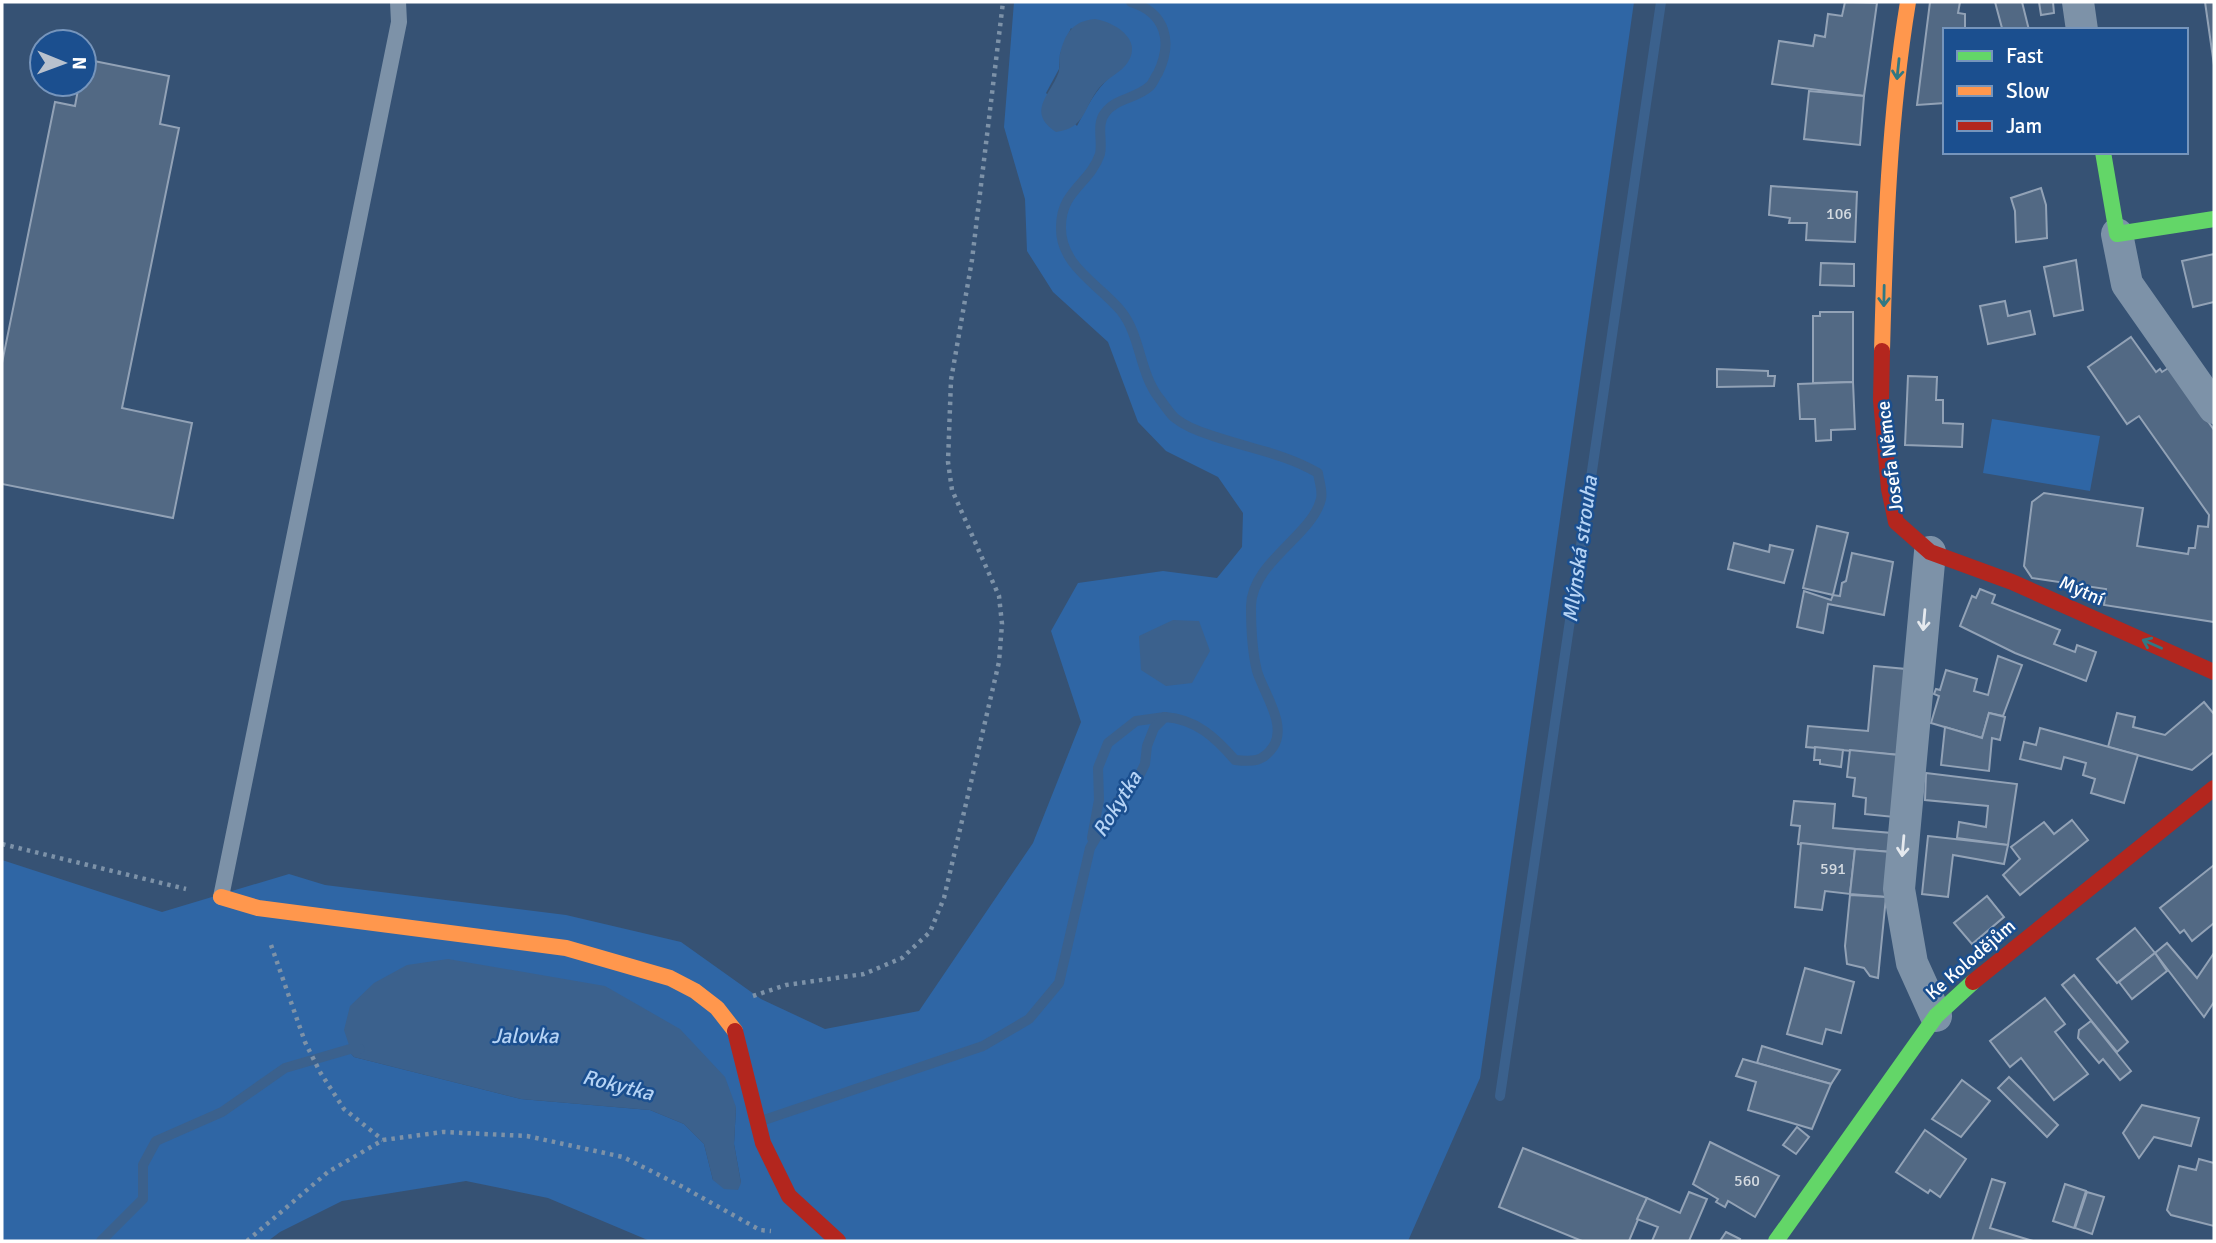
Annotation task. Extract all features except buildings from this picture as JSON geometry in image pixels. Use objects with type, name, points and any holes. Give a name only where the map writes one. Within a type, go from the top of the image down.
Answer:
[{"type":"street","name":"Josefa Němce","points":[[1908,2],[1898,64],[1884,259],[1881,400],[1889,489],[1896,522],[1930,552]]},
{"type":"street","points":[[2078,2],[2082,28]]},
{"type":"street","points":[[2103,154],[2127,284],[2214,408]]},
{"type":"street","points":[[2117,234],[2214,219]]},
{"type":"street","points":[[1930,552],[1899,889],[1912,963],[1936,1016]]},
{"type":"street","name":"Mýtní","points":[[1930,552],[2012,582],[2214,672]]},
{"type":"street","name":"Ke Kolodějům","points":[[1776,1241],[1936,1016],[1986,970],[2214,788]]},
{"type":"street","points":[[221,897],[258,908],[566,948],[670,978],[695,990],[718,1008],[735,1032],[763,1143],[789,1196],[834,1239]]},
{"type":"lane","points":[[221,897],[399,22],[398,2]]},
{"type":"path","points":[[718,1008],[786,985],[864,975],[902,958],[930,932],[944,898],[999,662],[1002,624],[999,596],[952,490],[947,462],[951,380],[972,260],[1003,2]]},
{"type":"path","points":[[2,844],[221,897]]},
{"type":"path","points":[[258,908],[305,1042],[320,1072],[344,1109],[383,1140]]},
{"type":"path","points":[[247,1241],[328,1172],[383,1140],[443,1132],[527,1136],[624,1157],[760,1230],[834,1239]]},
{"type":"shaded area","points":[[1014,2],[1634,2],[1480,1078],[1408,1241],[650,1241],[548,1198],[466,1181],[342,1201],[280,1232],[268,1241],[2,1241],[2,860],[162,912],[289,874],[325,885],[566,915],[681,942],[761,999],[825,1029],[919,1011],[1033,843],[1081,722],[1051,631],[1078,583],[1163,571],[1217,578],[1242,547],[1243,513],[1218,477],[1166,451],[1138,422],[1108,342],[1053,292],[1027,251],[1025,199],[1004,127]],"holes":[[[1071,28],[1112,75],[1096,93],[1077,126],[1046,93],[1059,69],[1060,54]],[[346,1048],[736,1107],[734,1144],[741,1183],[713,1180],[704,1144],[684,1124],[650,1110],[521,1099],[354,1057]]]},
{"type":"shaded area","points":[[1992,419],[2100,436],[2090,491],[1983,473]]},
{"type":"water","points":[[1095,19],[1124,33],[1132,46],[1132,54],[1125,66],[1099,88],[1079,122],[1066,130],[1056,132],[1042,117],[1043,102],[1059,71],[1060,56],[1067,34],[1081,22]]},
{"type":"water","points":[[1173,620],[1199,621],[1210,651],[1192,683],[1166,686],[1141,670],[1139,636]]},
{"type":"water","name":"Jalovka","points":[[448,959],[605,986],[680,1029],[725,1077],[736,1107],[734,1144],[741,1183],[738,1190],[724,1189],[713,1180],[704,1144],[684,1124],[650,1110],[521,1099],[354,1057],[345,1047],[350,1048],[344,1030],[350,1006],[374,983],[407,965]]},
{"type":"waterway","name":"Rokytka","points":[[764,1120],[983,1046],[1029,1019],[1059,983],[1090,848],[1117,802],[1136,782],[1145,764],[1147,746],[1154,728],[1165,717],[1196,726],[1220,744],[1235,760],[1252,761],[1261,758],[1269,752],[1277,738],[1276,719],[1255,663],[1251,606],[1254,590],[1261,576],[1315,512],[1321,499],[1318,473],[1280,456],[1198,431],[1175,418],[1152,388],[1128,321],[1074,264],[1062,241],[1062,214],[1066,204],[1090,173],[1100,154],[1102,117],[1115,104],[1150,86],[1163,62],[1165,40],[1159,21],[1152,13],[1131,2]]},
{"type":"waterway","name":"Mlýnská strouha","points":[[1500,1096],[1661,2]]},
{"type":"waterway","points":[[1092,838],[1099,800],[1098,768],[1108,743],[1136,721],[1165,717]]},
{"type":"waterway","name":"Rokytka","points":[[101,1241],[143,1199],[143,1165],[156,1141],[222,1112],[285,1068],[350,1049],[360,1049]]},
{"type":"traffic: fast","points":[[2103,154],[2117,234],[2214,219]]},
{"type":"traffic: fast","points":[[1776,1241],[1936,1016],[1973,982]]},
{"type":"traffic: slow","points":[[1882,351],[1892,132],[1908,2]]},
{"type":"traffic: slow","points":[[221,897],[258,908],[566,948],[670,978],[695,991],[717,1008],[735,1031]]},
{"type":"traffic: jam","points":[[1882,351],[1881,400],[1889,489],[1896,522],[1930,552],[2012,582],[2214,672]]},
{"type":"traffic: jam","points":[[1973,982],[2214,788]]},
{"type":"traffic: jam","points":[[735,1031],[763,1143],[789,1196],[838,1241]]}]
